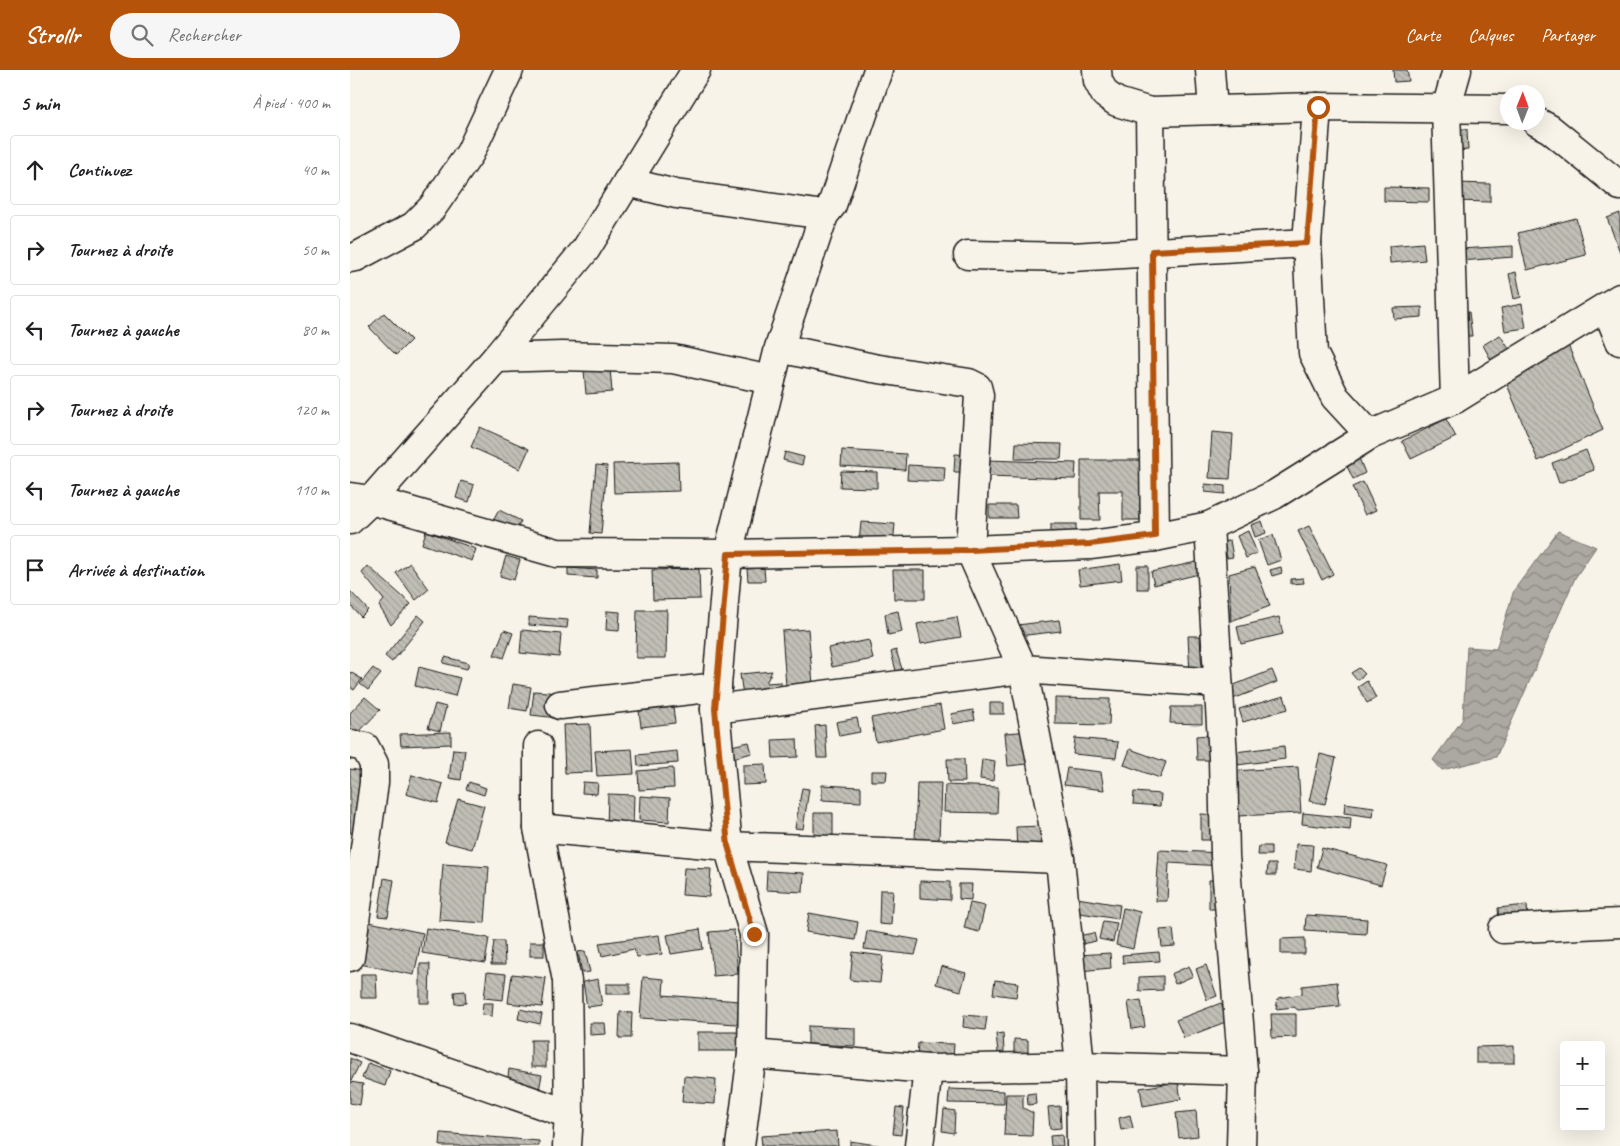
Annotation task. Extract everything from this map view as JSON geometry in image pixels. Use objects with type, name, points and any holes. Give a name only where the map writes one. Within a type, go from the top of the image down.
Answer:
[{"type":"street","points":[[350,258],[356,257],[414,226],[432,208],[470,153],[509,70]]},
{"type":"street","points":[[350,520],[361,499],[496,358],[586,249],[696,70]]},
{"type":"street","points":[[740,1146],[752,1054],[754,934],[728,846],[716,698],[728,554],[779,348],[824,215],[832,205],[878,70]]},
{"type":"street","points":[[1097,70],[1098,81],[1105,94],[1117,102],[1150,112],[1318,107],[1500,109]]},
{"type":"street","points":[[1210,70],[1213,110]]},
{"type":"street","points":[[1455,399],[1446,108],[1457,70]]},
{"type":"street","points":[[1318,107],[1307,243],[1313,353],[1335,397],[1370,435]]},
{"type":"street","points":[[1150,112],[1155,536]]},
{"type":"street","points":[[1545,126],[1620,186]]},
{"type":"street","points":[[627,182],[676,194],[824,215]]},
{"type":"street","points":[[968,255],[1072,256],[1307,243]]},
{"type":"street","points":[[361,499],[557,553],[728,554],[970,550],[1090,544],[1155,536],[1209,526],[1274,495],[1370,435],[1455,399],[1613,302],[1620,341]]},
{"type":"street","points":[[779,348],[873,368],[969,382],[976,387],[979,395],[970,550],[1023,669],[1060,859],[1080,1066],[1080,1146]]},
{"type":"street","points":[[496,358],[562,356],[673,359],[771,380]]},
{"type":"street","points":[[1209,526],[1223,758],[1225,856],[1243,1071],[1241,1146]]},
{"type":"street","points":[[560,705],[716,698],[1023,669],[1218,683]]},
{"type":"street","points":[[350,744],[365,747],[374,764],[374,783],[350,957]]},
{"type":"street","points":[[538,746],[538,828],[567,982],[569,1114],[567,1146]]},
{"type":"street","points":[[538,828],[728,846],[1060,859]]},
{"type":"street","points":[[1503,929],[1620,923]]},
{"type":"street","points":[[350,1038],[569,1114]]},
{"type":"street","points":[[752,1054],[928,1069],[1080,1066],[1243,1071]]},
{"type":"street","points":[[919,1146],[928,1069]]},
{"type":"water","points":[[1558,531],[1596,547],[1575,578],[1496,757],[1442,770],[1433,760],[1463,719],[1467,647],[1496,649],[1514,590]]},
{"type":"building","points":[[1393,70],[1407,70],[1409,81],[1394,82]]},
{"type":"building","points":[[1455,129],[1467,129],[1468,150],[1456,151]]},
{"type":"building","points":[[1455,183],[1490,184],[1490,202],[1454,201]]},
{"type":"building","points":[[1384,187],[1429,188],[1429,202],[1384,201]]},
{"type":"building","points":[[1620,213],[1620,252],[1607,218]]},
{"type":"building","points":[[1576,218],[1586,255],[1527,270],[1518,233]]},
{"type":"building","points":[[1423,243],[1425,260],[1390,263],[1389,246]]},
{"type":"building","points":[[1513,246],[1513,257],[1460,261],[1459,249]]},
{"type":"building","points":[[1516,272],[1521,297],[1514,299],[1509,274]]},
{"type":"building","points":[[1522,304],[1526,328],[1505,331],[1501,308]]},
{"type":"building","points":[[1422,307],[1422,317],[1394,319],[1393,308]]},
{"type":"building","points":[[1469,312],[1472,336],[1466,336],[1463,313]]},
{"type":"building","points":[[384,313],[411,340],[396,355],[369,327]]},
{"type":"building","points":[[1500,335],[1509,349],[1491,360],[1483,345]]},
{"type":"building","points":[[1568,345],[1603,430],[1538,461],[1506,382]]},
{"type":"building","points":[[610,368],[612,392],[586,394],[584,370]]},
{"type":"building","points":[[1446,419],[1456,437],[1411,459],[1402,441]]},
{"type":"building","points":[[480,427],[529,449],[520,469],[471,447]]},
{"type":"building","points":[[1212,432],[1233,434],[1230,479],[1209,478]]},
{"type":"building","points":[[1016,443],[1062,444],[1061,459],[1015,459]]},
{"type":"building","points":[[842,450],[906,454],[905,470],[841,466]]},
{"type":"building","points":[[1586,450],[1594,470],[1559,483],[1552,463]]},
{"type":"building","points":[[785,452],[804,457],[802,465],[783,460]]},
{"type":"building","points":[[955,454],[969,455],[968,472],[954,472]]},
{"type":"building","points":[[1359,458],[1365,473],[1353,479],[1346,464]]},
{"type":"building","points":[[987,460],[1076,463],[1075,479],[987,476]]},
{"type":"building","points":[[1081,460],[1140,460],[1140,520],[1123,520],[1123,491],[1099,491],[1100,520],[1081,520]]},
{"type":"building","points":[[678,462],[679,491],[614,493],[613,464]]},
{"type":"building","points":[[596,465],[607,466],[601,534],[590,533]]},
{"type":"building","points":[[908,465],[945,467],[944,482],[907,480]]},
{"type":"building","points":[[841,471],[877,472],[877,488],[840,487]]},
{"type":"building","points":[[461,481],[474,485],[469,502],[456,498]]},
{"type":"building","points":[[1363,482],[1376,510],[1365,515],[1352,487]]},
{"type":"building","points":[[1205,484],[1225,486],[1225,494],[1205,492]]},
{"type":"building","points":[[989,505],[1016,505],[1017,518],[989,518]]},
{"type":"building","points":[[499,510],[521,521],[515,533],[493,521]]},
{"type":"building","points":[[1262,521],[1266,533],[1255,537],[1251,525]]},
{"type":"building","points":[[861,522],[895,524],[893,545],[859,543]]},
{"type":"building","points":[[1051,524],[1076,524],[1076,535],[1051,535]]},
{"type":"building","points":[[1309,526],[1333,574],[1322,580],[1298,531]]},
{"type":"building","points":[[426,531],[476,549],[472,561],[422,544]]},
{"type":"building","points":[[1248,531],[1257,553],[1246,558],[1237,536]]},
{"type":"building","points":[[1273,535],[1281,560],[1267,565],[1258,540]]},
{"type":"building","points":[[1230,540],[1233,557],[1227,558],[1224,542]]},
{"type":"building","points":[[506,556],[520,560],[514,580],[500,576]]},
{"type":"building","points":[[1196,562],[1199,574],[1154,585],[1151,572]]},
{"type":"building","points":[[410,563],[429,589],[416,600],[396,573]]},
{"type":"building","points":[[1120,564],[1122,580],[1080,585],[1078,570]]},
{"type":"building","points":[[368,566],[411,604],[391,625],[379,606],[384,600],[362,573]]},
{"type":"building","points":[[1137,566],[1148,566],[1148,589],[1137,589]]},
{"type":"building","points":[[1255,567],[1270,606],[1231,621],[1229,574]]},
{"type":"building","points":[[1281,567],[1282,573],[1272,576],[1270,570]]},
{"type":"building","points":[[568,568],[597,570],[597,578],[568,576]]},
{"type":"building","points":[[764,568],[765,581],[748,581],[747,569]]},
{"type":"building","points":[[699,569],[700,599],[653,600],[652,570]]},
{"type":"building","points":[[893,570],[925,570],[925,599],[894,599]]},
{"type":"building","points":[[1303,578],[1304,583],[1291,584],[1291,579]]},
{"type":"building","points":[[350,591],[368,610],[361,617],[350,605]]},
{"type":"building","points":[[637,610],[667,610],[666,658],[636,658]]},
{"type":"building","points":[[607,611],[620,612],[619,631],[606,630]]},
{"type":"building","points":[[898,611],[902,632],[888,635],[885,614]]},
{"type":"building","points":[[418,615],[425,621],[392,662],[385,656]]},
{"type":"building","points":[[529,617],[568,620],[567,628],[529,625]]},
{"type":"building","points":[[957,617],[961,637],[921,644],[917,624]]},
{"type":"building","points":[[1279,617],[1283,634],[1241,644],[1237,627]]},
{"type":"building","points":[[1059,620],[1061,631],[1010,637],[1009,626]]},
{"type":"building","points":[[808,629],[813,684],[786,686],[782,631]]},
{"type":"building","points":[[504,630],[513,633],[504,658],[494,655]]},
{"type":"building","points":[[522,630],[561,634],[559,657],[520,653]]},
{"type":"building","points":[[1188,636],[1200,636],[1202,674],[1190,675]]},
{"type":"building","points":[[869,640],[873,659],[832,667],[828,648]]},
{"type":"building","points":[[896,650],[902,669],[896,671],[891,652]]},
{"type":"building","points":[[445,657],[469,663],[467,669],[443,663]]},
{"type":"building","points":[[419,667],[460,678],[455,696],[415,686]]},
{"type":"building","points":[[373,668],[381,674],[368,690],[360,684]]},
{"type":"building","points":[[1359,668],[1365,674],[1357,680],[1351,673]]},
{"type":"building","points":[[1272,670],[1277,682],[1233,699],[1229,687]]},
{"type":"building","points":[[772,671],[766,683],[781,682],[781,692],[743,696],[740,674]]},
{"type":"building","points":[[350,672],[362,679],[354,690],[350,687]]},
{"type":"building","points":[[1367,681],[1376,698],[1367,703],[1358,687]]},
{"type":"building","points":[[513,684],[531,687],[527,711],[509,708]]},
{"type":"building","points":[[534,691],[560,693],[558,718],[531,715]]},
{"type":"building","points":[[1284,696],[1288,709],[1243,722],[1239,709]]},
{"type":"building","points":[[365,697],[380,710],[356,735],[350,729],[350,713]]},
{"type":"building","points":[[1055,698],[1110,699],[1109,725],[1055,724]]},
{"type":"building","points":[[990,703],[1004,703],[1004,714],[990,714]]},
{"type":"building","points":[[435,704],[446,707],[440,731],[428,728]]},
{"type":"building","points":[[940,705],[944,729],[876,742],[871,718]]},
{"type":"building","points":[[673,707],[675,723],[641,727],[639,711]]},
{"type":"building","points":[[1171,707],[1202,707],[1202,724],[1170,723]]},
{"type":"building","points":[[973,710],[975,720],[953,724],[951,714]]},
{"type":"building","points":[[857,718],[860,732],[839,736],[836,722]]},
{"type":"building","points":[[590,724],[592,772],[565,773],[563,725]]},
{"type":"building","points":[[825,725],[827,758],[817,758],[815,726]]},
{"type":"building","points":[[1032,731],[1036,763],[1008,766],[1005,733]]},
{"type":"building","points":[[451,732],[451,744],[401,746],[400,734]]},
{"type":"building","points":[[1210,735],[1211,760],[1197,760],[1196,736]]},
{"type":"building","points":[[1075,738],[1118,742],[1116,758],[1073,754]]},
{"type":"building","points":[[797,739],[798,757],[773,758],[772,740]]},
{"type":"building","points":[[749,742],[752,753],[733,758],[731,746]]},
{"type":"building","points":[[1284,746],[1285,759],[1237,765],[1235,752]]},
{"type":"building","points":[[453,749],[465,750],[461,780],[449,778]]},
{"type":"building","points":[[632,749],[634,774],[597,776],[595,751]]},
{"type":"building","points":[[1130,749],[1166,762],[1160,778],[1124,765]]},
{"type":"building","points":[[677,751],[678,763],[638,766],[637,755]]},
{"type":"building","points":[[1320,754],[1336,758],[1325,804],[1309,801]]},
{"type":"building","points":[[947,759],[964,759],[965,782],[948,782]]},
{"type":"building","points":[[982,759],[995,761],[993,781],[980,779]]},
{"type":"building","points":[[765,764],[766,784],[743,785],[743,765]]},
{"type":"building","points":[[1298,767],[1301,813],[1237,816],[1235,771]]},
{"type":"building","points":[[673,768],[674,788],[639,790],[638,771]]},
{"type":"building","points":[[1067,768],[1101,772],[1104,790],[1064,785]]},
{"type":"building","points":[[350,769],[363,771],[355,833],[350,833]]},
{"type":"building","points":[[871,771],[887,771],[886,781],[871,781]]},
{"type":"building","points":[[412,775],[443,784],[438,803],[406,794]]},
{"type":"building","points":[[469,782],[486,788],[484,795],[466,789]]},
{"type":"building","points":[[583,782],[598,783],[597,794],[582,793]]},
{"type":"building","points":[[917,783],[941,783],[939,841],[915,841]]},
{"type":"building","points":[[822,785],[861,787],[861,802],[822,800]]},
{"type":"building","points":[[945,785],[998,787],[997,813],[944,812]]},
{"type":"building","points":[[802,788],[809,789],[803,829],[795,828]]},
{"type":"building","points":[[1134,792],[1161,794],[1160,806],[1133,804]]},
{"type":"building","points":[[608,794],[634,795],[633,829],[607,828]]},
{"type":"building","points":[[640,796],[670,798],[669,822],[639,820]]},
{"type":"building","points":[[458,799],[484,806],[472,849],[445,842]]},
{"type":"building","points":[[1345,803],[1374,807],[1373,817],[1344,813]]},
{"type":"building","points":[[814,813],[833,813],[833,841],[814,840]]},
{"type":"building","points":[[1303,813],[1351,818],[1350,830],[1302,824]]},
{"type":"building","points":[[1201,814],[1219,815],[1218,840],[1201,840]]},
{"type":"building","points":[[1042,826],[1043,853],[1017,854],[1016,827]]},
{"type":"building","points":[[1296,844],[1313,845],[1311,871],[1294,869]]},
{"type":"building","points":[[1259,846],[1271,846],[1271,855],[1258,855]]},
{"type":"building","points":[[1322,848],[1387,865],[1381,885],[1317,867]]},
{"type":"building","points":[[1159,850],[1222,853],[1222,866],[1169,863],[1167,901],[1156,901]]},
{"type":"building","points":[[443,864],[489,867],[485,923],[439,920]]},
{"type":"building","points":[[1268,864],[1276,864],[1276,875],[1267,875]]},
{"type":"building","points":[[684,868],[711,869],[709,897],[682,895]]},
{"type":"building","points":[[767,871],[804,873],[803,892],[766,890]]},
{"type":"building","points":[[384,878],[394,880],[388,917],[378,916]]},
{"type":"building","points":[[1209,880],[1224,880],[1225,909],[1209,909]]},
{"type":"building","points":[[920,881],[950,882],[950,900],[920,898]]},
{"type":"building","points":[[959,884],[972,884],[971,900],[959,899]]},
{"type":"building","points":[[880,890],[893,890],[891,925],[879,924]]},
{"type":"building","points":[[1065,896],[1120,905],[1118,919],[1074,912]]},
{"type":"building","points":[[970,903],[985,906],[979,932],[964,928]]},
{"type":"building","points":[[1527,905],[1528,920],[1499,923],[1498,908]]},
{"type":"building","points":[[1123,908],[1140,912],[1133,949],[1116,945]]},
{"type":"building","points":[[809,913],[858,922],[855,940],[806,932]]},
{"type":"building","points":[[1306,915],[1367,919],[1366,934],[1305,930]]},
{"type":"building","points":[[1103,921],[1117,923],[1113,942],[1099,939]]},
{"type":"building","points":[[369,922],[423,933],[414,975],[360,964]]},
{"type":"building","points":[[426,928],[489,938],[485,963],[422,953]]},
{"type":"building","points":[[700,929],[703,949],[671,954],[667,935]]},
{"type":"building","points":[[1173,929],[1175,946],[1162,947],[1160,930]]},
{"type":"building","points":[[734,930],[738,974],[713,976],[709,932]]},
{"type":"building","points":[[867,931],[919,940],[915,955],[864,949]]},
{"type":"building","points":[[1094,933],[1096,941],[1072,946],[1071,937]]},
{"type":"building","points":[[659,935],[662,954],[637,957],[634,949],[602,956],[599,943]]},
{"type":"building","points":[[1305,938],[1305,954],[1281,954],[1281,939]]},
{"type":"building","points":[[494,941],[504,941],[505,965],[491,965]]},
{"type":"building","points":[[530,942],[544,942],[544,956],[530,956]]},
{"type":"building","points":[[585,951],[590,972],[582,973],[578,952]]},
{"type":"building","points":[[853,952],[883,956],[880,983],[850,980]]},
{"type":"building","points":[[1159,952],[1160,961],[1123,963],[1122,955]]},
{"type":"building","points":[[1110,953],[1111,968],[1079,971],[1078,955]]},
{"type":"building","points":[[420,964],[430,964],[429,1003],[420,1003]]},
{"type":"building","points":[[1206,965],[1217,996],[1207,1000],[1196,969]]},
{"type":"building","points":[[941,966],[966,973],[961,991],[936,984]]},
{"type":"building","points":[[1189,966],[1193,976],[1175,984],[1171,974]]},
{"type":"building","points":[[487,972],[506,974],[503,1000],[484,998]]},
{"type":"building","points":[[361,974],[376,974],[377,998],[361,998]]},
{"type":"building","points":[[512,974],[546,978],[542,1007],[508,1003]]},
{"type":"building","points":[[1163,976],[1163,990],[1139,991],[1139,977]]},
{"type":"building","points":[[643,977],[664,979],[663,995],[739,1001],[737,1024],[640,1018]]},
{"type":"building","points":[[598,979],[602,1005],[587,1007],[583,982]]},
{"type":"building","points":[[995,980],[1018,983],[1016,997],[993,994]]},
{"type":"building","points":[[1337,982],[1340,1006],[1298,1010],[1294,1007],[1276,1009],[1278,998],[1302,994],[1302,986]]},
{"type":"building","points":[[606,984],[630,984],[630,994],[606,994]]},
{"type":"building","points":[[465,991],[466,1003],[455,1004],[454,992]]},
{"type":"building","points":[[1141,1000],[1145,1027],[1132,1029],[1128,1002]]},
{"type":"building","points":[[483,1003],[493,1003],[492,1016],[482,1015]]},
{"type":"building","points":[[1221,1003],[1228,1021],[1184,1038],[1176,1020]]},
{"type":"building","points":[[520,1009],[542,1014],[540,1024],[518,1019]]},
{"type":"building","points":[[620,1012],[632,1013],[631,1038],[619,1038]]},
{"type":"building","points":[[1271,1014],[1296,1014],[1296,1037],[1272,1038]]},
{"type":"building","points":[[964,1015],[987,1017],[985,1030],[963,1027]]},
{"type":"building","points":[[590,1023],[605,1023],[606,1034],[590,1035]]},
{"type":"building","points":[[808,1026],[855,1028],[855,1046],[808,1044]]},
{"type":"building","points":[[698,1032],[738,1032],[738,1051],[698,1051]]},
{"type":"building","points":[[1003,1033],[1004,1052],[998,1053],[996,1034]]},
{"type":"building","points":[[1014,1039],[1028,1040],[1028,1057],[1014,1056]]},
{"type":"building","points":[[531,1040],[546,1040],[546,1067],[531,1067]]},
{"type":"building","points":[[918,1043],[954,1044],[953,1059],[917,1057]]},
{"type":"building","points":[[1514,1046],[1514,1063],[1476,1063],[1476,1047]]},
{"type":"building","points":[[350,1058],[360,1063],[351,1081],[350,1080]]},
{"type":"building","points":[[368,1063],[390,1071],[385,1086],[362,1078]]},
{"type":"building","points":[[509,1069],[542,1075],[539,1090],[507,1084]]},
{"type":"building","points":[[684,1076],[716,1079],[715,1104],[682,1102]]},
{"type":"building","points":[[350,1082],[363,1084],[360,1105],[350,1103]]},
{"type":"building","points":[[1178,1082],[1181,1099],[1143,1106],[1140,1088]]},
{"type":"building","points":[[949,1089],[1004,1091],[1004,1104],[948,1103]]},
{"type":"building","points":[[1035,1093],[1036,1104],[1028,1105],[1027,1094]]},
{"type":"building","points":[[1006,1094],[1023,1094],[1023,1108],[1033,1113],[1032,1136],[1004,1135]]},
{"type":"building","points":[[1060,1106],[1061,1128],[1050,1129],[1048,1107]]},
{"type":"building","points":[[896,1107],[904,1108],[901,1135],[893,1134]]},
{"type":"building","points":[[944,1109],[955,1111],[954,1133],[942,1131]]},
{"type":"building","points":[[1196,1111],[1198,1136],[1179,1138],[1176,1113]]},
{"type":"building","points":[[1130,1115],[1133,1128],[1121,1130],[1119,1118]]},
{"type":"building","points":[[837,1131],[838,1146],[762,1146],[761,1136]]},
{"type":"building","points":[[441,1133],[539,1141],[539,1146],[440,1146]]},
{"type":"building","points":[[1062,1135],[1063,1146],[1051,1146],[1050,1136]]},
{"type":"building","points":[[850,1141],[883,1146],[850,1146]]},
{"type":"route","points":[[754,934],[728,846],[715,709],[728,554],[970,550],[1090,544],[1155,536],[1152,251],[1307,243],[1318,107]]}]
